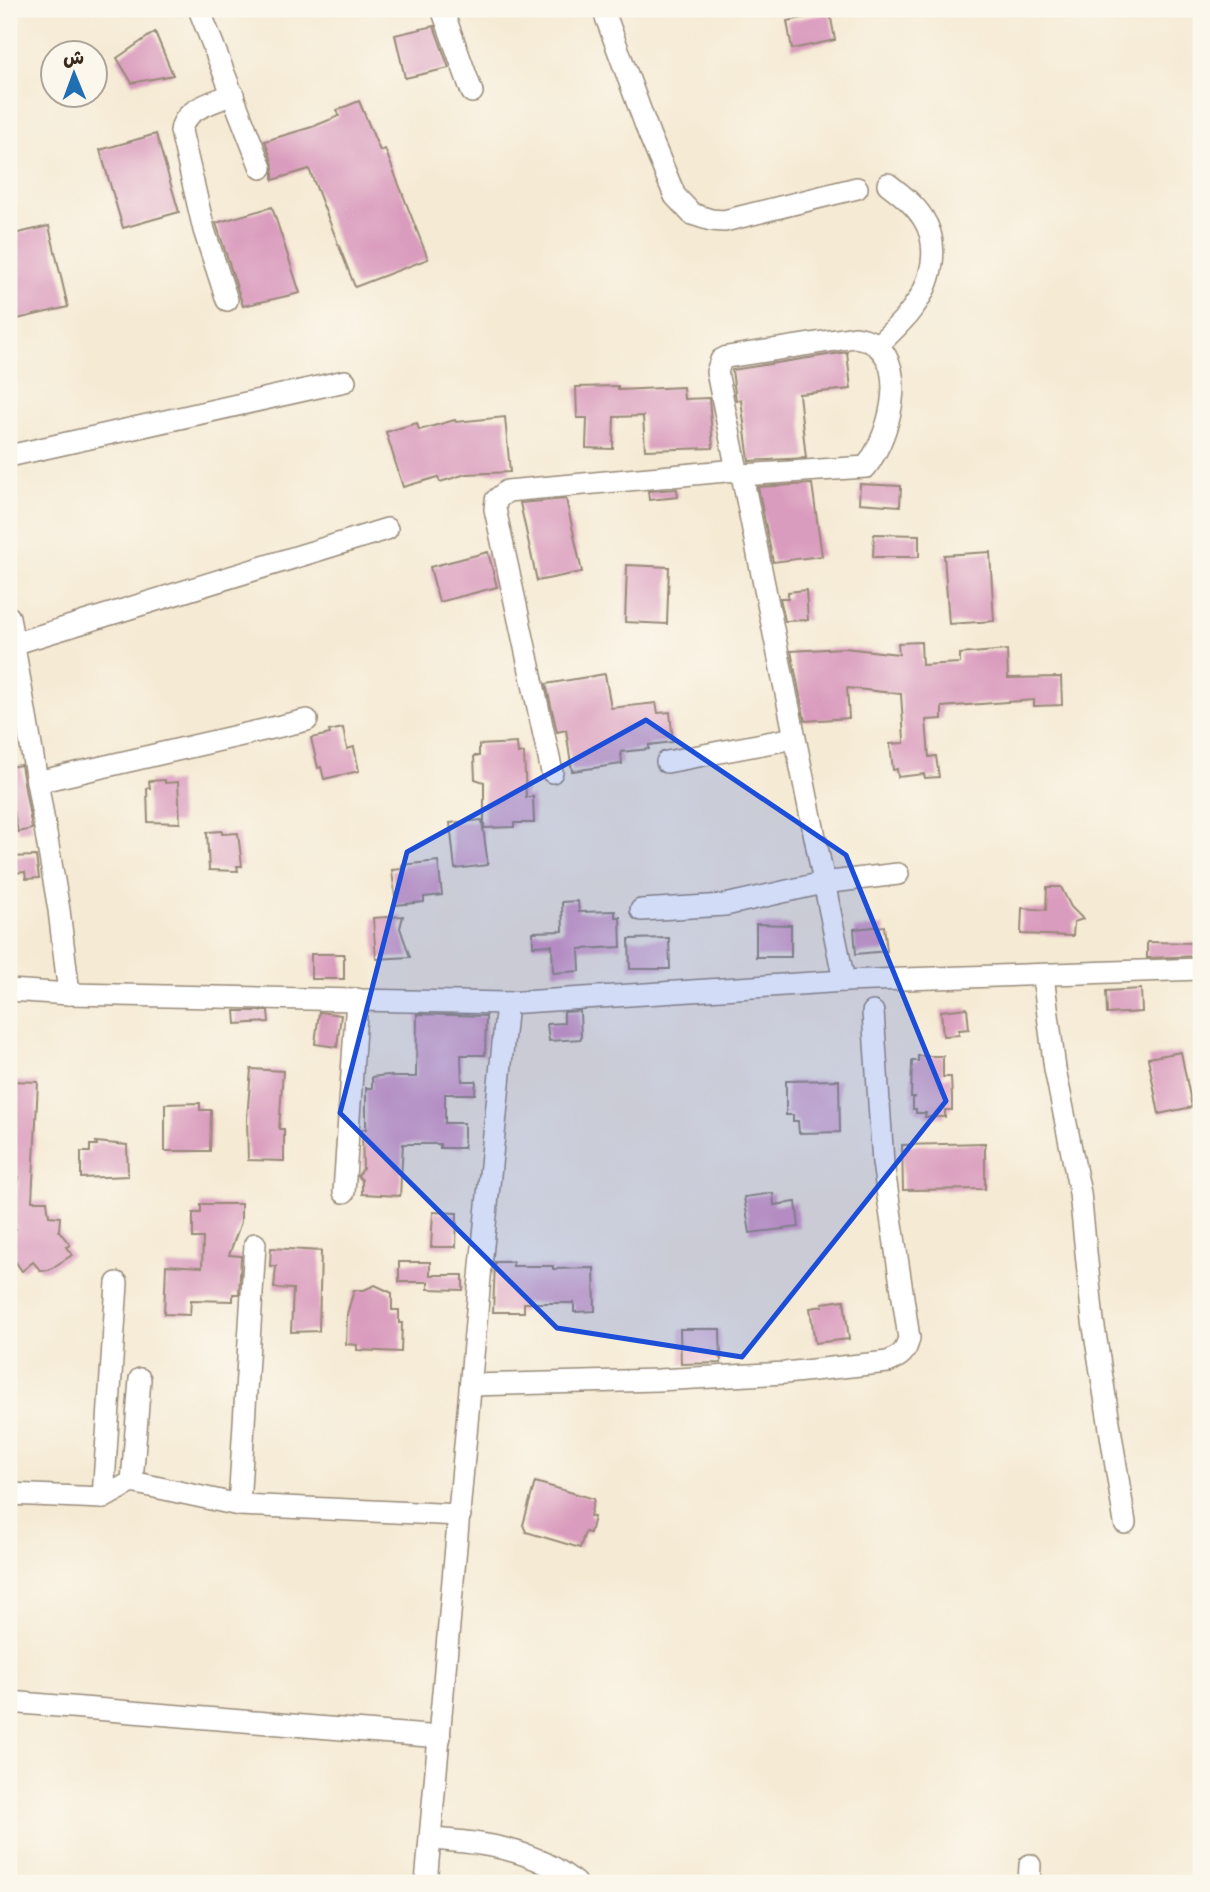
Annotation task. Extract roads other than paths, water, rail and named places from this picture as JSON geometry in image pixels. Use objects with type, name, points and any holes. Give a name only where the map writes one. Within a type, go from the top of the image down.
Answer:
[{"type":"street","points":[[199,9],[261,168]]},
{"type":"street","points":[[442,9],[472,92]]},
{"type":"street","points":[[603,9],[649,134],[675,195],[692,214],[711,220],[734,219],[857,188]]},
{"type":"street","points":[[227,300],[204,230],[181,131],[182,124],[196,110],[233,94]]},
{"type":"street","points":[[878,344],[912,310],[924,292],[931,274],[933,257],[929,229],[923,218],[910,202],[888,184]]},
{"type":"street","points":[[552,772],[495,509],[496,500],[507,491],[740,473],[866,467],[884,434],[892,404],[893,380],[888,357],[878,344],[855,337],[721,360],[718,372],[740,473],[844,981]]},
{"type":"street","points":[[9,456],[345,381]]},
{"type":"street","points":[[13,644],[387,529]]},
{"type":"street","points":[[9,617],[58,910],[69,994]]},
{"type":"street","points":[[37,782],[307,720]]},
{"type":"street","points":[[667,762],[794,738]]},
{"type":"street","points":[[641,909],[724,905],[823,883],[898,874]]},
{"type":"street","points":[[9,990],[69,994],[507,1003],[844,981],[1201,969]]},
{"type":"street","points":[[1042,976],[1055,1069],[1080,1193],[1093,1321],[1125,1523]]},
{"type":"street","points":[[344,1192],[357,999]]},
{"type":"street","points":[[426,1883],[507,1003]]},
{"type":"street","points":[[471,1385],[658,1380],[785,1373],[888,1362],[900,1357],[907,1349],[909,1338],[883,1163],[873,1012]]},
{"type":"street","points":[[239,1505],[255,1244]]},
{"type":"street","points":[[103,1498],[117,1283]]},
{"type":"street","points":[[132,1482],[140,1379]]},
{"type":"street","points":[[9,1494],[103,1498],[132,1482],[239,1505],[460,1515]]},
{"type":"street","points":[[9,1702],[440,1737]]},
{"type":"street","points":[[430,1839],[465,1841],[527,1855],[562,1871],[575,1883]]}]
